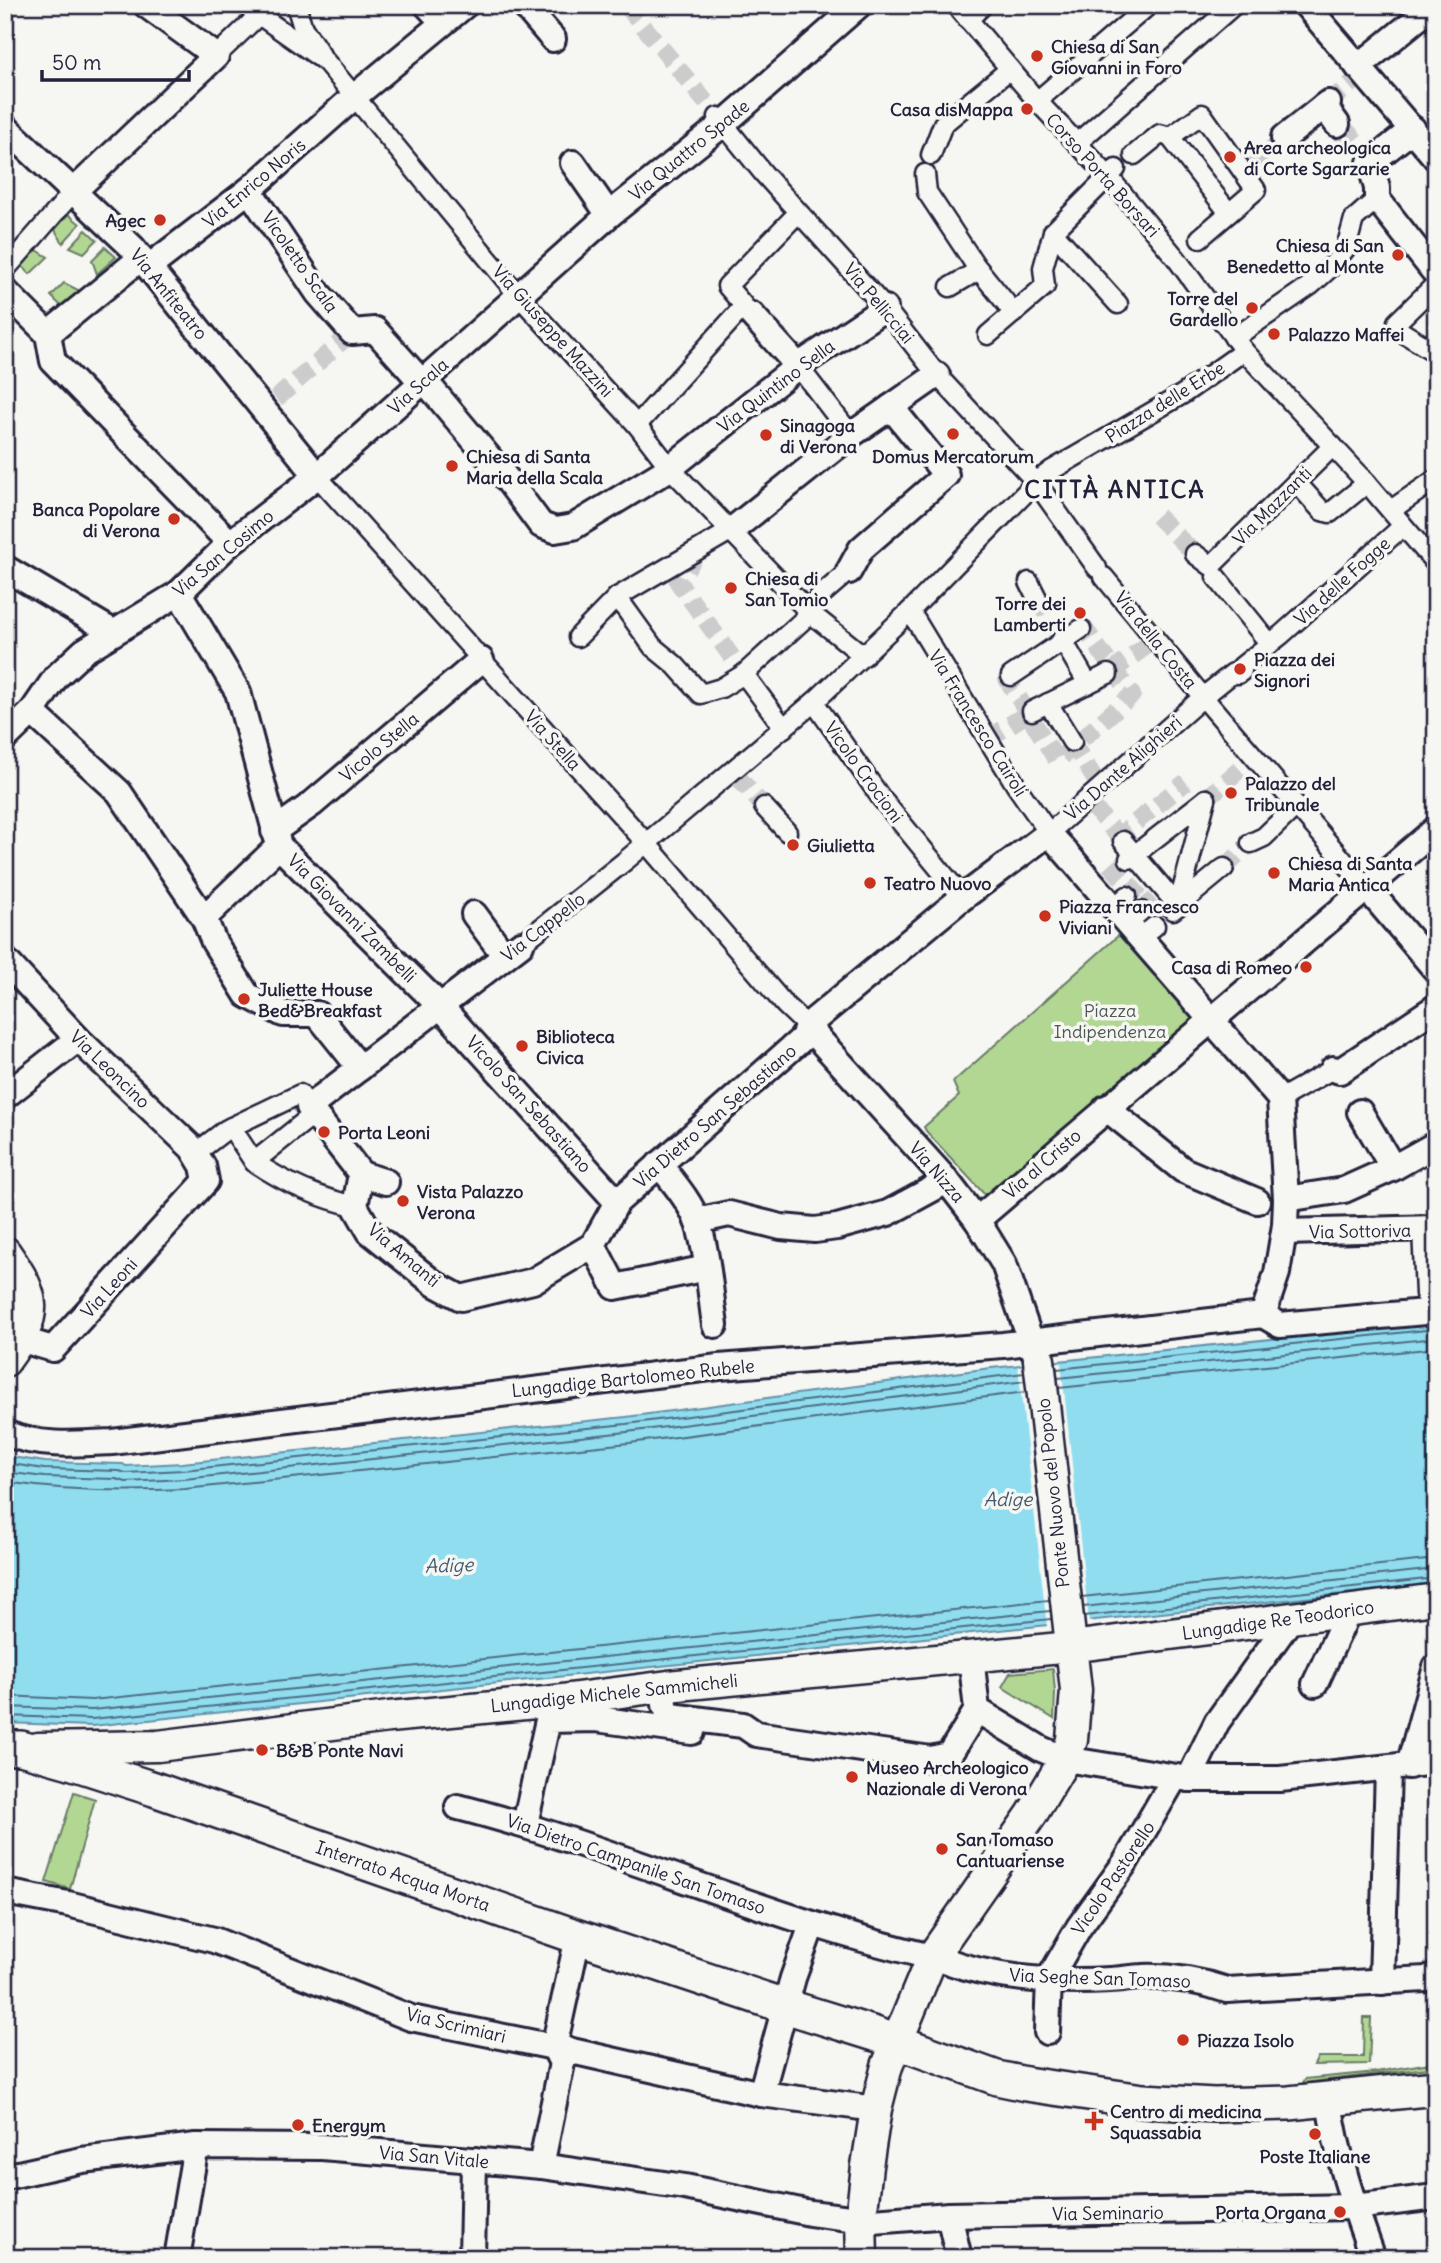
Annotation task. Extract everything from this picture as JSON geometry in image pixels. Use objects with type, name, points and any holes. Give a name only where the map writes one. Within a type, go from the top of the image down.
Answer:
[{"type":"main road","name":"Interrato Acqua Morta","points":[[13,1748],[154,1789],[578,1937],[898,2042],[998,2078],[1093,2095],[1214,2105],[1329,2100],[1436,2088]]},
{"type":"street","points":[[146,5],[216,56]]},
{"type":"street","points":[[296,5],[303,28],[326,62]]},
{"type":"street","name":"Via Enrico Noris","points":[[48,334],[249,190],[355,96],[435,14],[464,5]]},
{"type":"street","points":[[524,5],[553,39]]},
{"type":"street","name":"Via Quattro Spade","points":[[518,295],[720,120],[859,5]]},
{"type":"street","name":"Corso Porta Borsari","points":[[956,5],[1037,101],[1077,143],[1112,173],[1239,345]]},
{"type":"street","points":[[968,19],[983,5]]},
{"type":"street","points":[[1037,101],[1149,5]]},
{"type":"street","points":[[1077,143],[1234,5]]},
{"type":"street","points":[[1306,5],[1436,158]]},
{"type":"street","points":[[1358,67],[1434,5]]},
{"type":"street","points":[[5,270],[73,192],[216,56],[252,10]]},
{"type":"street","name":"Via Giuseppe Mazzini","points":[[252,10],[326,62],[518,295],[638,425],[670,468],[809,612],[864,656]]},
{"type":"street","points":[[931,155],[943,124],[1010,69]]},
{"type":"street","points":[[1284,138],[1330,111]]},
{"type":"street","points":[[1170,137],[1202,114],[1248,172],[1256,190],[1200,238]]},
{"type":"street","name":"Via Pellicciai","points":[[720,120],[798,213],[886,308],[937,375],[1036,482]]},
{"type":"street","name":"Via Anfiteatro","points":[[5,127],[145,262],[178,306],[270,405],[317,477]]},
{"type":"street","points":[[1413,129],[1364,156],[1377,188],[1377,199],[1436,274]]},
{"type":"street","points":[[1134,155],[1160,134],[1170,137],[1229,213]]},
{"type":"street","points":[[573,163],[609,215]]},
{"type":"street","points":[[988,335],[1045,286],[1043,268],[1053,232],[1112,173]]},
{"type":"street","points":[[925,174],[927,192],[977,268],[1016,311]]},
{"type":"street","name":"Vicoletto Scala","points":[[249,190],[318,293],[351,333],[375,330],[417,377],[425,381]]},
{"type":"street","points":[[1239,345],[1330,268],[1346,248],[1354,219],[1377,199]]},
{"type":"street","points":[[798,213],[727,286],[798,366],[851,435]]},
{"type":"street","points":[[1053,232],[1118,304]]},
{"type":"street","points":[[950,287],[977,268]]},
{"type":"street","points":[[1436,284],[1397,322],[1397,329],[1436,353]]},
{"type":"street","points":[[5,291],[48,334],[53,361],[230,543]]},
{"type":"street","name":"Via Scala","points":[[317,477],[518,295]]},
{"type":"street","name":"Via Quintino Sella","points":[[425,381],[506,478],[541,525],[555,530],[573,527],[670,468],[798,366],[886,308]]},
{"type":"street","points":[[638,425],[748,311]]},
{"type":"street","name":"Piazza delle Erbe","points":[[910,611],[1036,482],[1183,394],[1239,345],[1367,483],[1436,564]]},
{"type":"street","points":[[578,636],[617,597],[732,530],[851,435],[937,375]]},
{"type":"street","points":[[617,597],[653,647],[675,665],[701,694],[721,688],[744,674],[802,621],[820,596],[849,571],[862,550],[946,475],[891,407]]},
{"type":"street","name":"Via Mazzanti","points":[[1214,572],[1296,482],[1333,446]]},
{"type":"street","name":"Via San Cosimo","points":[[5,738],[32,712],[56,677],[84,651],[179,593],[230,543],[317,477]]},
{"type":"street","name":"Via Stella","points":[[317,477],[646,843],[785,1005],[807,1026]]},
{"type":"street","points":[[1391,510],[1436,479]]},
{"type":"street","name":"Via della Costa","points":[[1036,482],[1100,573],[1200,700]]},
{"type":"street","points":[[1296,482],[1322,511],[1330,513],[1367,483]]},
{"type":"street","name":"Via delle Fogge","points":[[1275,640],[1403,526]]},
{"type":"street","points":[[1195,554],[1275,640],[1242,666],[1238,674],[1233,673],[1200,700],[1251,760],[1296,806],[1436,970]]},
{"type":"street","points":[[5,568],[113,632]]},
{"type":"street","points":[[179,593],[238,692],[277,838]]},
{"type":"street","name":"Via Cappello","points":[[354,1072],[442,1007],[735,773],[910,611]]},
{"type":"street","name":"Via Francesco Cairoli","points":[[910,611],[1017,788],[1049,832]]},
{"type":"street","points":[[1011,676],[1081,629]]},
{"type":"street","points":[[1062,640],[1088,684]]},
{"type":"street","name":"Vicolo Stella","points":[[204,918],[312,804],[481,660]]},
{"type":"street","points":[[1072,742],[1040,707],[1088,684],[1107,671]]},
{"type":"street","points":[[744,674],[784,728]]},
{"type":"street","name":"Via Dante Alighieri","points":[[1049,832],[1200,700]]},
{"type":"street","name":"Vicolo Crocioni","points":[[814,702],[860,770],[963,898]]},
{"type":"street","points":[[32,712],[120,792],[204,918],[214,942],[247,995],[283,1014],[317,1014],[354,1072],[254,1162],[231,1127]]},
{"type":"street","points":[[1206,799],[1175,908],[1129,852],[1206,799]]},
{"type":"street","points":[[1251,843],[1264,837],[1296,806]]},
{"type":"street","points":[[764,807],[786,832]]},
{"type":"street","name":"Via al Cristo","points":[[977,1220],[1436,829]]},
{"type":"street","points":[[807,1026],[963,898],[1049,832],[1103,883],[1134,917],[1213,1020],[1280,1099],[1286,1199],[1284,1232],[1277,1273],[1262,1315],[1280,1325],[1430,1303],[1429,1229]]},
{"type":"street","name":"Via Giovanni Zambelli","points":[[277,838],[442,1007]]},
{"type":"street","points":[[1175,908],[1224,868]]},
{"type":"street","points":[[474,914],[513,950]]},
{"type":"street","name":"Via Leoncino","points":[[5,960],[78,1039],[192,1148],[203,1166],[206,1181]]},
{"type":"street","name":"Vicolo San Sebastiano","points":[[442,1007],[617,1202]]},
{"type":"street","points":[[1280,1099],[1333,1069],[1340,1072],[1436,1007]]},
{"type":"street","name":"Via Dietro San Sebastiano","points":[[617,1202],[803,1038],[807,1026]]},
{"type":"street","name":"Via Nizza","points":[[807,1026],[947,1181],[977,1220],[1004,1264],[1034,1351]]},
{"type":"street","points":[[5,1096],[78,1039]]},
{"type":"street","points":[[206,1145],[231,1127],[300,1094],[361,1174],[386,1182]]},
{"type":"street","points":[[1106,1108],[1183,1170],[1256,1201]]},
{"type":"street","points":[[1360,1112],[1393,1168]]},
{"type":"street","points":[[1286,1199],[1344,1190],[1393,1168],[1436,1144]]},
{"type":"street","name":"Via Amanti","points":[[254,1162],[276,1177],[330,1201],[355,1206],[370,1232],[435,1284],[461,1298],[533,1281],[593,1245],[617,1202]]},
{"type":"street","points":[[659,1164],[681,1192],[697,1221],[715,1325]]},
{"type":"street","points":[[355,1206],[361,1174]]},
{"type":"street","name":"Via Leoni","points":[[12,1350],[53,1349],[206,1181]]},
{"type":"street","points":[[697,1221],[729,1214],[781,1227],[815,1230],[837,1227],[888,1213],[947,1181]]},
{"type":"street","name":"Via Sottoriva","points":[[1284,1232],[1429,1229]]},
{"type":"street","points":[[593,1245],[615,1287],[707,1268]]},
{"type":"street","points":[[5,1252],[29,1290],[31,1314],[12,1350]]},
{"type":"street","name":"Lungadige Bartolomeo Rubele","points":[[5,1433],[46,1443],[112,1442],[719,1367],[1034,1351],[1262,1315]]},
{"type":"street","name":"Ponte Nuovo del Popolo","points":[[1034,1351],[1076,1690]]},
{"type":"street","name":"Lungadige Re Teodorico","points":[[1120,1641],[1069,1627],[1072,1621],[1083,1633],[1094,1638],[1120,1641],[1436,1599]]},
{"type":"street","points":[[1315,1684],[1349,1610]]},
{"type":"street","name":"Vicolo Pastorello","points":[[1049,1979],[1079,1927],[1125,1863],[1217,1722],[1292,1617]]},
{"type":"street","name":"Lungadige Michele Sammicheli","points":[[13,1748],[158,1746],[668,1686],[971,1656],[1069,1627]]},
{"type":"street","points":[[862,2258],[861,2218],[876,2109],[887,2066],[932,1957],[1032,1814],[1065,1759],[1072,1740],[1076,1690],[1086,1664],[1098,1653],[1120,1641]]},
{"type":"street","points":[[525,1824],[548,1720],[596,1719],[739,1738],[756,1734],[941,1759],[948,1755],[977,1710],[971,1656]]},
{"type":"street","points":[[1382,1982],[1398,1767],[1436,1667]]},
{"type":"street","points":[[668,1686],[664,1698],[665,1709],[670,1716],[743,1725],[756,1734]]},
{"type":"street","points":[[977,1710],[1041,1749],[1065,1759],[1182,1778],[1280,1779],[1436,1762]]},
{"type":"street","points":[[154,1789],[153,1764],[158,1746]]},
{"type":"street","name":"Via Dietro Campanile San Tomaso","points":[[458,1807],[525,1824],[812,1925],[932,1957]]},
{"type":"street","name":"Via Scrimiari","points":[[5,1892],[68,1904],[214,1940],[411,2018],[761,2094],[876,2109]]},
{"type":"street","points":[[761,2094],[785,2006],[812,1925]]},
{"type":"street","points":[[541,2166],[562,2063],[554,2047],[578,1937]]},
{"type":"street","name":"Via Seghe San Tomaso","points":[[932,1957],[961,1967],[1018,1978],[1111,1980],[1142,1977],[1201,1982],[1227,1990],[1426,1979],[1436,1975]]},
{"type":"street","points":[[1047,2032],[1049,1979]]},
{"type":"street","points":[[1329,2100],[1333,2135],[1354,2207],[1373,2258]]},
{"type":"street","points":[[177,2258],[196,2146]]},
{"type":"street","name":"Via San Vitale","points":[[5,2177],[82,2161],[196,2146],[323,2147],[541,2166],[685,2187],[810,2213],[861,2218]]},
{"type":"street","points":[[472,2258],[474,2160]]},
{"type":"street","name":"Via Seminario","points":[[861,2218],[873,2221],[949,2215],[1354,2207],[1436,2197]]},
{"type":"street","points":[[949,2215],[959,2258]]},
{"type":"green space","points":[[68,214],[80,224],[63,243],[55,230]]},
{"type":"green space","points":[[86,230],[97,240],[84,253],[70,247]]},
{"type":"green space","points":[[105,247],[116,257],[97,274],[92,260]]},
{"type":"green space","points":[[35,249],[48,257],[30,274],[19,263]]},
{"type":"green space","points":[[64,283],[80,291],[62,307],[51,296]]},
{"type":"green space","name":"Piazza Indipendenza","points":[[1119,935],[1198,1024],[987,1195],[984,1194],[924,1127],[959,1096],[953,1082]]},
{"type":"green space","points":[[1053,1669],[1054,1719],[1002,1687],[1010,1673]]},
{"type":"green space","points":[[74,1792],[95,1799],[70,1889],[46,1882]]},
{"type":"green space","points":[[1364,2018],[1371,2018],[1369,2064],[1314,2065],[1318,2057],[1363,2057]]},
{"type":"green space","points":[[1436,2062],[1436,2067],[1303,2083],[1305,2079],[1376,2072]]},
{"type":"water","name":"Adige","points":[[1436,1322],[1436,1584],[92,1726],[5,1723],[5,1456],[45,1462],[126,1466],[182,1463],[626,1417],[991,1368]]},
{"type":"pier","points":[[1061,1362],[1089,1622],[1047,1627],[1018,1366]]},
{"type":"tunnel","points":[[626,5],[718,117]]},
{"type":"tunnel","points":[[1328,103],[1363,74]]},
{"type":"tunnel","points":[[1337,124],[1358,149]]},
{"type":"tunnel","points":[[1251,169],[1284,138]]},
{"type":"tunnel","points":[[276,399],[349,335]]},
{"type":"tunnel","points":[[1157,516],[1195,554]]},
{"type":"tunnel","points":[[690,553],[692,561],[678,582],[744,674]]},
{"type":"tunnel","points":[[1037,598],[1062,639]]},
{"type":"tunnel","points":[[1011,676],[1007,679],[1057,761],[1132,695],[1084,628],[1081,629]]},
{"type":"tunnel","points":[[1111,672],[1149,644]]},
{"type":"tunnel","points":[[987,739],[1032,711]]},
{"type":"tunnel","points":[[1072,742],[1095,779]]},
{"type":"tunnel","points":[[1206,799],[1247,763]]},
{"type":"tunnel","points":[[737,776],[764,807]]},
{"type":"tunnel","points":[[1115,839],[1186,782]]},
{"type":"tunnel","points":[[1092,806],[1123,841]]},
{"type":"tunnel","points":[[1224,868],[1251,843]]},
{"type":"tunnel","points":[[1109,877],[1129,859]]},
{"type":"tunnel","points":[[1127,896],[1146,880]]},
{"type":"tunnel","points":[[1141,911],[1160,895]]},
{"type":"place","name":"Chiesa di San Giovanni in Foro","points":[[1037,56]]},
{"type":"place","name":"Casa disMappa","points":[[1027,109]]},
{"type":"place","name":"Area archeologica di Corte Sgarzarie","points":[[1230,157]]},
{"type":"place","name":"Agec","points":[[160,220]]},
{"type":"place","name":"Chiesa di San Benedetto al Monte","points":[[1398,255]]},
{"type":"place","name":"Torre del Gardello","points":[[1252,308]]},
{"type":"place","name":"Palazzo Maffei","points":[[1274,334]]},
{"type":"place","name":"Domus Mercatorum","points":[[953,434]]},
{"type":"place","name":"Sinagoga di Verona","points":[[766,435]]},
{"type":"place","name":"Chiesa di Santa Maria della Scala","points":[[452,466]]},
{"type":"place","name":"Banca Popolare di Verona","points":[[174,519]]},
{"type":"place","name":"Chiesa di San Tomìo","points":[[731,588]]},
{"type":"place","name":"Torre dei Lamberti","points":[[1080,613]]},
{"type":"place","name":"Piazza dei Signori","points":[[1240,669]]},
{"type":"place","name":"Palazzo del Tribunale","points":[[1231,793]]},
{"type":"place","name":"Giulietta","points":[[793,845]]},
{"type":"place","name":"Chiesa di Santa Maria Antica","points":[[1274,873]]},
{"type":"place","name":"Teatro Nuovo","points":[[870,883]]},
{"type":"place","name":"Piazza Francesco Viviani","points":[[1045,916]]},
{"type":"place","name":"Casa di Romeo","points":[[1306,967]]},
{"type":"place","name":"Juliette House Bed&Breakfast","points":[[244,999]]},
{"type":"place","name":"Biblioteca Civica","points":[[522,1046]]},
{"type":"place","name":"Porta Leoni","points":[[324,1132]]},
{"type":"place","name":"Vista Palazzo Verona","points":[[403,1201]]},
{"type":"place","name":"B&B Ponte Navi","points":[[262,1750]]},
{"type":"place","name":"Museo Archeologico Nazionale di Verona","points":[[852,1777]]},
{"type":"place","name":"San Tomaso Cantuariense","points":[[942,1849]]},
{"type":"place","name":"Piazza Isolo","points":[[1183,2040]]},
{"type":"place","name":"Centro di medicina Squassabia","points":[[1094,2121]]},
{"type":"place","name":"Energym","points":[[298,2125]]},
{"type":"place","name":"Poste Italiane","points":[[1315,2134]]},
{"type":"place","name":"Porta Organa","points":[[1340,2212]]},
{"type":"district","name":"CITTÀ ANTICA","points":[[1115,489]]}]
